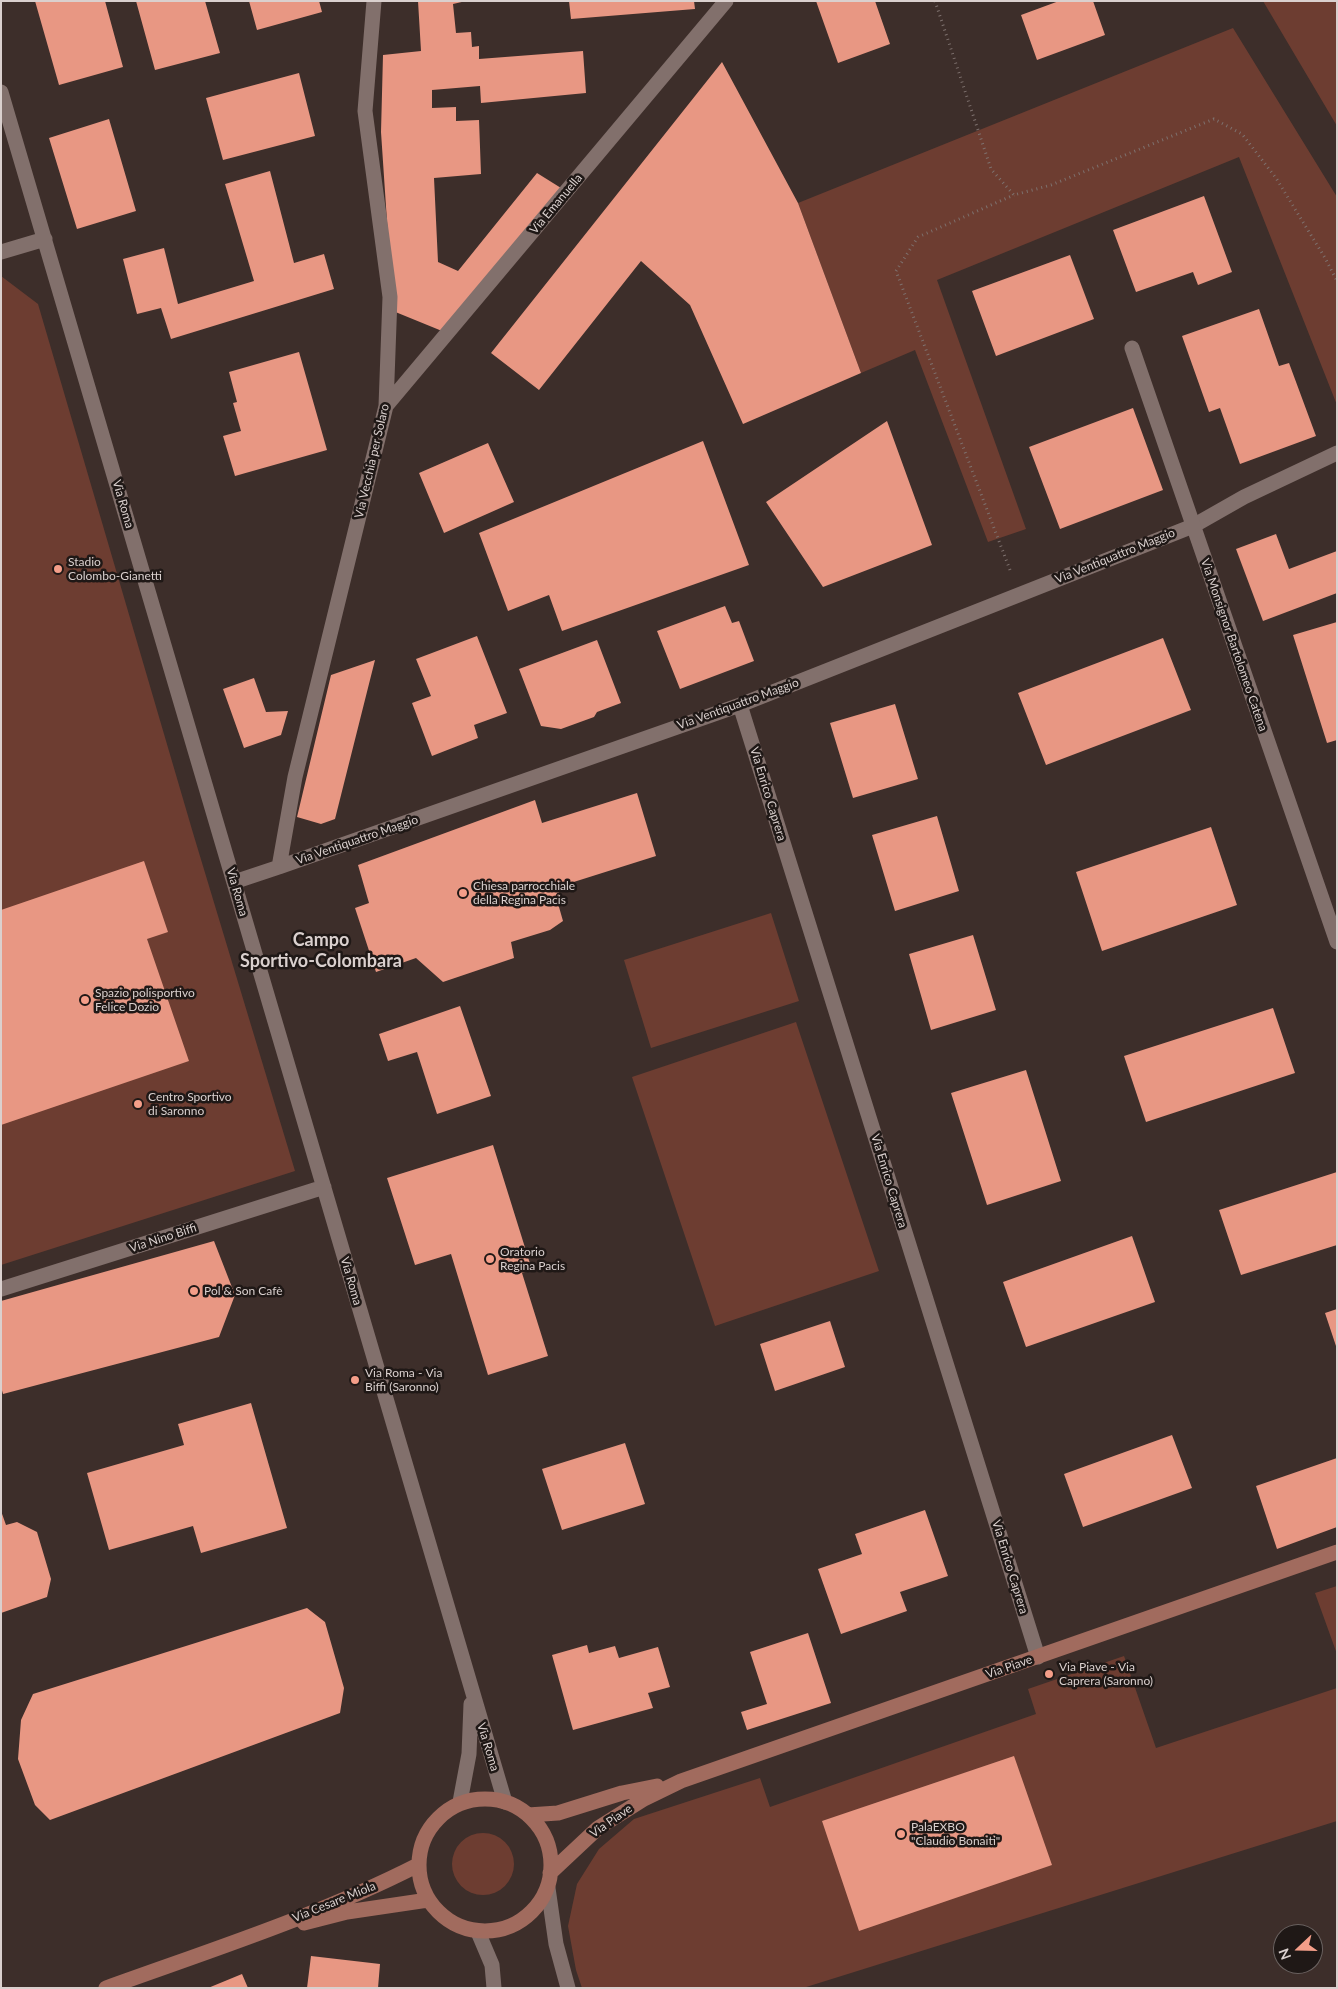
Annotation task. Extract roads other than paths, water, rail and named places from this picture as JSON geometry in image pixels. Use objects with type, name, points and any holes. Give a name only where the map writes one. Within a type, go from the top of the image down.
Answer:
[{"type":"street","name":"Via Vecchia per Solaro","points":[[279,867],[296,777],[386,406],[390,297],[365,111],[374,1]]},
{"type":"street","name":"Via Emanuella","points":[[386,406],[726,1]]},
{"type":"street","name":"Via Roma","points":[[1,92],[505,1802]]},
{"type":"street","points":[[1,252],[45,239]]},
{"type":"street","name":"Via Monsignor Bartolomeo Catena","points":[[1132,348],[1337,942]]},
{"type":"street","name":"Via Ventiquattro Maggio","points":[[279,867],[740,705],[1192,526],[1244,497],[1337,453]]},
{"type":"street","name":"Via Enrico Caprera","points":[[740,705],[1038,1656]]},
{"type":"street","points":[[234,882],[279,867]]},
{"type":"street","name":"Via Nino Biffi","points":[[1,1290],[324,1187]]},
{"type":"street","name":"Via Piave","points":[[549,1880],[598,1828],[644,1799],[681,1781],[1337,1552]]},
{"type":"street","name":"Via Roma","points":[[460,1802],[469,1754],[472,1693]]},
{"type":"street","name":"Via Piave","points":[[528,1815],[558,1813],[622,1793],[681,1781]]},
{"type":"street","points":[[549,1880],[530,1915],[516,1924],[500,1930],[478,1932],[456,1925],[441,1915],[428,1900],[419,1874],[418,1865],[424,1838],[442,1812],[460,1802],[481,1798],[497,1799],[519,1807],[536,1821],[548,1842],[552,1858],[549,1880],[556,1944],[568,1988]]},
{"type":"street","name":"Via Cesare Miola","points":[[106,1988],[249,1936],[376,1886],[418,1865]]},
{"type":"street","name":"Via Cesare Miola","points":[[249,1936],[347,1912],[428,1900]]},
{"type":"street","points":[[478,1932],[492,1966],[494,1988]]},
{"type":"place","name":"Stadio Colombo-Gianetti","points":[[58,569]]},
{"type":"place","name":"Chiesa parrocchiale della Regina Pacis","points":[[463,893]]},
{"type":"place","name":"Spazio polisportivo Felice Dozio","points":[[85,1000]]},
{"type":"place","name":"Centro Sportivo di Saronno","points":[[138,1104]]},
{"type":"place","name":"Oratorio Regina Pacis","points":[[490,1259]]},
{"type":"place","name":"Pol & Son Cafè","points":[[194,1291]]},
{"type":"place","name":"Via Roma - Via Biffi (Saronno)","points":[[355,1380]]},
{"type":"place","name":"Via Piave - Via Caprera (Saronno)","points":[[1049,1674]]},
{"type":"place","name":"PalaEXBO \"Claudio Bonaiti\"","points":[[901,1834]]},
{"type":"district","name":"Campo Sportivo-Colombara","points":[[321,950]]}]
